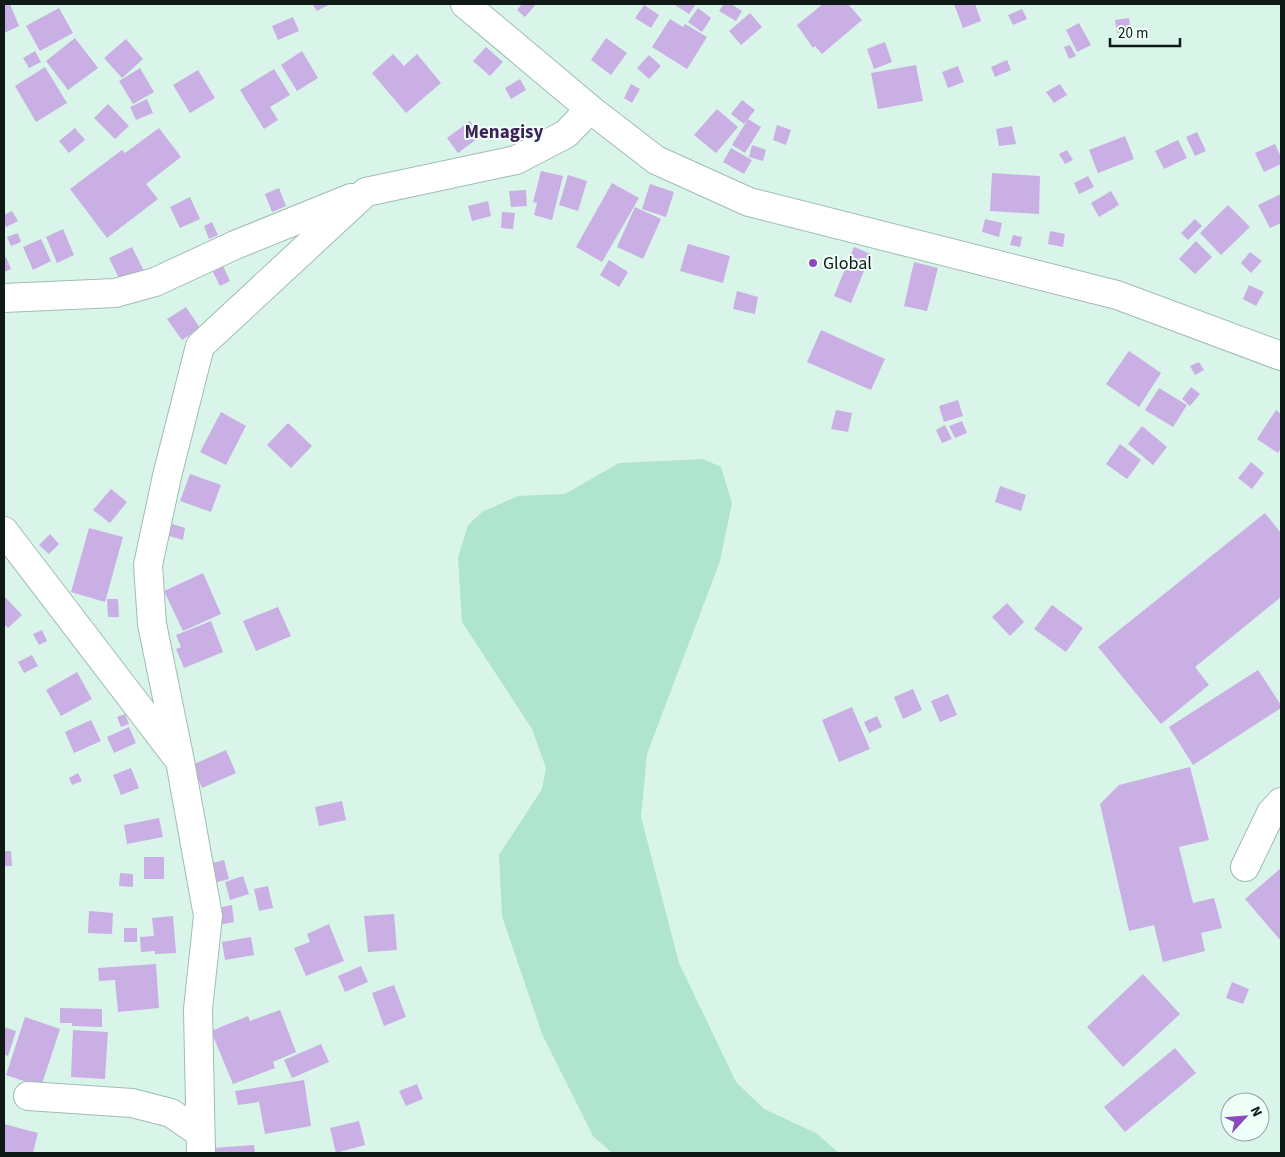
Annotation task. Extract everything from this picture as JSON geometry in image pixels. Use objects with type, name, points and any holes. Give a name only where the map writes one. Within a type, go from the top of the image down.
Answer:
[{"type":"street","points":[[465,4],[590,109],[656,160],[749,202],[1117,296],[1281,356]]},
{"type":"street","points":[[4,298],[115,293],[147,284],[235,245],[366,192],[516,160],[566,134],[590,109]]},
{"type":"street","points":[[200,1143],[198,1009],[208,916],[180,761],[152,624],[148,565],[167,476],[200,346],[366,192]]},
{"type":"street","points":[[4,531],[180,761]]},
{"type":"street","points":[[1245,867],[1271,813],[1281,802]]},
{"type":"street","points":[[28,1096],[132,1103],[171,1112],[200,1143]]},
{"type":"green space","points":[[703,459],[721,467],[732,503],[720,561],[647,754],[641,817],[679,963],[736,1082],[764,1109],[816,1133],[839,1153],[612,1153],[593,1136],[542,1034],[502,916],[499,855],[542,789],[546,768],[532,729],[462,622],[458,557],[468,525],[482,512],[518,496],[565,494],[619,463]]},
{"type":"building","points":[[4,4],[10,4],[19,26],[4,33]]},
{"type":"building","points":[[312,4],[330,4],[317,11]]},
{"type":"building","points":[[522,4],[536,4],[525,17],[517,10]]},
{"type":"building","points":[[676,4],[696,4],[689,14]]},
{"type":"building","points":[[724,4],[731,4],[742,11],[736,21],[719,11]]},
{"type":"building","points":[[823,4],[848,4],[862,20],[822,54],[815,46],[813,48],[797,25]]},
{"type":"building","points":[[954,4],[975,4],[981,21],[963,28]]},
{"type":"building","points":[[644,5],[659,15],[651,28],[635,18]]},
{"type":"building","points":[[59,8],[73,33],[40,51],[26,26]]},
{"type":"building","points":[[698,8],[711,18],[702,32],[688,22]]},
{"type":"building","points":[[1022,9],[1027,19],[1013,25],[1008,15]]},
{"type":"building","points":[[750,13],[762,27],[741,45],[729,31]]},
{"type":"building","points":[[293,17],[299,31],[278,40],[272,26]]},
{"type":"building","points":[[1129,18],[1131,31],[1117,33],[1115,20]]},
{"type":"building","points":[[670,19],[683,27],[685,24],[707,37],[687,69],[652,47]]},
{"type":"building","points":[[1079,23],[1091,45],[1077,52],[1066,30]]},
{"type":"building","points":[[75,38],[98,68],[68,90],[46,61]]},
{"type":"building","points":[[606,38],[627,53],[611,75],[591,60]]},
{"type":"building","points":[[126,39],[143,59],[122,78],[104,58]]},
{"type":"building","points":[[885,42],[892,62],[874,69],[867,49]]},
{"type":"building","points":[[1070,45],[1076,56],[1069,59],[1064,47]]},
{"type":"building","points":[[486,47],[503,62],[490,76],[473,61]]},
{"type":"building","points":[[35,51],[41,62],[29,68],[23,58]]},
{"type":"building","points":[[302,51],[318,78],[297,91],[281,65]]},
{"type":"building","points":[[393,54],[404,66],[417,54],[441,83],[406,113],[372,73]]},
{"type":"building","points":[[649,55],[661,66],[649,79],[637,68]]},
{"type":"building","points":[[1007,60],[1011,70],[995,77],[991,67]]},
{"type":"building","points":[[916,65],[923,101],[878,109],[871,73]]},
{"type":"building","points":[[958,66],[964,82],[948,88],[942,72]]},
{"type":"building","points":[[45,67],[67,103],[36,122],[15,86]]},
{"type":"building","points":[[140,68],[154,92],[133,104],[119,81]]},
{"type":"building","points":[[274,69],[290,95],[270,107],[278,120],[264,129],[240,90]]},
{"type":"building","points":[[198,70],[215,98],[190,113],[173,85]]},
{"type":"building","points":[[520,79],[526,90],[511,99],[505,88]]},
{"type":"building","points":[[631,84],[640,89],[632,103],[624,98]]},
{"type":"building","points":[[1060,84],[1067,95],[1054,103],[1046,92]]},
{"type":"building","points":[[147,99],[153,113],[136,120],[130,107]]},
{"type":"building","points":[[742,100],[755,110],[744,124],[731,114]]},
{"type":"building","points":[[108,104],[129,126],[115,139],[94,118]]},
{"type":"building","points":[[717,109],[738,127],[716,153],[694,135]]},
{"type":"building","points":[[748,119],[761,127],[745,153],[732,145]]},
{"type":"building","points":[[470,121],[481,136],[458,153],[447,138]]},
{"type":"building","points":[[777,125],[791,130],[786,145],[773,140]]},
{"type":"building","points":[[1012,126],[1016,144],[999,146],[996,129]]},
{"type":"building","points":[[75,128],[85,140],[69,153],[59,141]]},
{"type":"building","points":[[159,128],[181,157],[146,184],[158,199],[107,238],[70,189],[122,150],[125,153]]},
{"type":"building","points":[[1197,132],[1206,151],[1195,156],[1186,137]]},
{"type":"building","points":[[1125,136],[1134,159],[1098,173],[1089,150]]},
{"type":"building","points":[[1178,140],[1187,158],[1164,169],[1155,151]]},
{"type":"building","points":[[1275,144],[1281,157],[1281,164],[1264,172],[1255,153]]},
{"type":"building","points":[[752,145],[766,150],[763,161],[749,157]]},
{"type":"building","points":[[731,148],[752,160],[744,174],[723,162]]},
{"type":"building","points":[[1067,150],[1073,160],[1065,164],[1059,154]]},
{"type":"building","points":[[541,171],[563,176],[552,220],[534,215],[537,203],[533,202]]},
{"type":"building","points":[[992,173],[1040,176],[1039,214],[990,211]]},
{"type":"building","points":[[568,175],[587,181],[578,211],[559,205]]},
{"type":"building","points":[[1088,176],[1094,187],[1079,194],[1074,183]]},
{"type":"building","points":[[612,183],[639,198],[602,262],[576,247]]},
{"type":"building","points":[[650,184],[674,192],[666,217],[642,209]]},
{"type":"building","points":[[279,188],[286,206],[272,212],[265,194]]},
{"type":"building","points":[[526,190],[527,206],[511,207],[509,191]]},
{"type":"building","points":[[1111,191],[1119,205],[1099,217],[1091,203]]},
{"type":"building","points":[[1281,194],[1281,223],[1270,228],[1258,205]]},
{"type":"building","points":[[190,197],[200,219],[180,228],[170,207]]},
{"type":"building","points":[[488,201],[491,216],[472,221],[468,206]]},
{"type":"building","points":[[1228,205],[1250,227],[1221,255],[1200,233]]},
{"type":"building","points":[[635,207],[661,219],[643,259],[617,247]]},
{"type":"building","points":[[12,211],[18,221],[6,227],[4,215]]},
{"type":"building","points":[[502,212],[515,213],[513,229],[501,228]]},
{"type":"building","points":[[985,219],[1002,223],[999,237],[982,232]]},
{"type":"building","points":[[1195,219],[1202,226],[1188,240],[1181,233]]},
{"type":"building","points":[[212,222],[218,235],[209,239],[204,226]]},
{"type":"building","points":[[63,229],[74,255],[57,263],[46,237]]},
{"type":"building","points":[[1050,231],[1065,234],[1063,247],[1048,244]]},
{"type":"building","points":[[18,233],[21,242],[11,246],[7,237]]},
{"type":"building","points":[[1013,235],[1022,237],[1020,247],[1010,245]]},
{"type":"building","points":[[41,239],[51,261],[33,270],[23,247]]},
{"type":"building","points":[[1196,241],[1212,257],[1195,274],[1179,259]]},
{"type":"building","points":[[688,244],[730,256],[723,283],[680,271]]},
{"type":"building","points":[[132,247],[144,271],[121,282],[109,258]]},
{"type":"building","points":[[854,247],[871,254],[851,303],[834,296]]},
{"type":"building","points":[[1250,252],[1262,261],[1251,273],[1241,263]]},
{"type":"building","points":[[6,257],[11,269],[4,272],[4,258]]},
{"type":"building","points":[[609,260],[628,272],[619,287],[600,275]]},
{"type":"building","points":[[914,262],[938,268],[927,311],[904,306]]},
{"type":"building","points":[[223,266],[230,281],[220,286],[213,272]]},
{"type":"building","points":[[1249,285],[1264,292],[1256,306],[1243,299]]},
{"type":"building","points":[[737,291],[758,297],[755,314],[733,309]]},
{"type":"building","points":[[186,307],[200,328],[182,340],[167,319]]},
{"type":"building","points":[[821,330],[885,359],[871,390],[807,362]]},
{"type":"building","points":[[1129,351],[1161,373],[1139,407],[1106,384]]},
{"type":"building","points":[[1199,362],[1204,370],[1195,375],[1190,366]]},
{"type":"building","points":[[1191,387],[1200,394],[1190,406],[1182,399]]},
{"type":"building","points":[[1159,388],[1187,405],[1173,427],[1145,410]]},
{"type":"building","points":[[958,400],[963,416],[944,422],[939,406]]},
{"type":"building","points":[[836,410],[852,413],[848,432],[831,429]]},
{"type":"building","points":[[1276,410],[1281,414],[1281,448],[1278,453],[1257,439]]},
{"type":"building","points":[[221,412],[246,426],[226,465],[200,452]]},
{"type":"building","points":[[962,421],[967,433],[955,438],[949,426]]},
{"type":"building","points":[[288,423],[312,446],[291,468],[267,445]]},
{"type":"building","points":[[945,425],[952,439],[942,443],[936,430]]},
{"type":"building","points":[[1142,426],[1167,447],[1153,465],[1128,444]]},
{"type":"building","points":[[1120,444],[1141,460],[1127,479],[1106,464]]},
{"type":"building","points":[[1251,462],[1264,473],[1252,489],[1238,478]]},
{"type":"building","points":[[190,474],[221,485],[211,512],[180,501]]},
{"type":"building","points":[[1000,486],[1026,495],[1021,511],[995,502]]},
{"type":"building","points":[[111,489],[127,502],[110,523],[93,510]]},
{"type":"building","points":[[1265,513],[1281,533],[1281,597],[1195,667],[1209,685],[1161,724],[1098,647]]},
{"type":"building","points":[[169,523],[185,528],[183,540],[166,535]]},
{"type":"building","points":[[89,528],[123,537],[105,602],[71,592]]},
{"type":"building","points":[[50,534],[59,544],[49,554],[39,545]]},
{"type":"building","points":[[203,573],[221,614],[183,631],[164,591]]},
{"type":"building","points":[[5,597],[22,615],[8,628],[4,624]]},
{"type":"building","points":[[107,599],[118,599],[119,617],[108,617]]},
{"type":"building","points":[[1007,603],[1024,622],[1010,636],[992,617]]},
{"type":"building","points":[[1052,605],[1083,628],[1066,652],[1034,629]]},
{"type":"building","points":[[278,607],[291,636],[256,651],[243,621]]},
{"type":"building","points":[[211,621],[223,652],[184,668],[176,649],[181,647],[176,635]]},
{"type":"building","points":[[42,630],[47,641],[39,645],[33,634]]},
{"type":"building","points":[[32,655],[38,666],[24,673],[18,662]]},
{"type":"building","points":[[1258,670],[1281,705],[1281,708],[1193,765],[1169,727]]},
{"type":"building","points":[[77,672],[92,699],[61,716],[46,690]]},
{"type":"building","points":[[913,689],[922,710],[903,719],[894,697]]},
{"type":"building","points":[[948,694],[957,715],[940,722],[931,701]]},
{"type":"building","points":[[852,707],[870,749],[839,762],[822,720]]},
{"type":"building","points":[[125,714],[129,724],[121,727],[117,717]]},
{"type":"building","points":[[877,716],[882,727],[869,733],[864,722]]},
{"type":"building","points":[[91,720],[101,741],[74,753],[65,732]]},
{"type":"building","points":[[129,727],[136,743],[114,753],[107,737]]},
{"type":"building","points":[[226,750],[236,773],[202,788],[192,765]]},
{"type":"building","points":[[1190,767],[1209,840],[1179,847],[1193,903],[1214,898],[1222,928],[1201,933],[1205,951],[1163,962],[1154,925],[1129,931],[1100,804],[1119,785]]},
{"type":"building","points":[[131,768],[139,788],[121,795],[113,775]]},
{"type":"building","points":[[78,773],[82,781],[72,785],[69,778]]},
{"type":"building","points":[[342,801],[346,820],[319,826],[315,807]]},
{"type":"building","points":[[159,818],[163,837],[127,844],[124,825]]},
{"type":"building","points":[[4,851],[11,851],[12,866],[4,866]]},
{"type":"building","points":[[144,857],[164,857],[164,879],[144,879]]},
{"type":"building","points":[[224,860],[229,879],[209,884],[205,865]]},
{"type":"building","points":[[1281,868],[1281,941],[1245,899]]},
{"type":"building","points":[[120,873],[133,874],[133,887],[119,886]]},
{"type":"building","points":[[243,876],[249,894],[230,900],[225,882]]},
{"type":"building","points":[[268,886],[273,908],[259,911],[254,889]]},
{"type":"building","points":[[232,905],[234,922],[219,925],[216,908]]},
{"type":"building","points":[[89,911],[113,913],[112,934],[88,933]]},
{"type":"building","points":[[394,914],[397,950],[368,952],[364,916]]},
{"type":"building","points":[[173,916],[176,953],[155,954],[155,951],[141,952],[140,937],[154,936],[152,918]]},
{"type":"building","points":[[329,924],[344,961],[306,976],[294,948],[310,942],[307,934]]},
{"type":"building","points":[[124,928],[137,928],[137,942],[124,942]]},
{"type":"building","points":[[251,937],[254,955],[225,960],[222,942]]},
{"type":"building","points":[[156,964],[159,1008],[118,1012],[115,980],[99,981],[98,968]]},
{"type":"building","points":[[361,966],[368,982],[345,992],[338,976]]},
{"type":"building","points":[[1143,974],[1180,1014],[1123,1067],[1087,1027]]},
{"type":"building","points":[[1232,982],[1249,989],[1243,1004],[1226,998]]},
{"type":"building","points":[[394,985],[406,1017],[384,1026],[372,993]]},
{"type":"building","points":[[60,1008],[102,1009],[102,1027],[72,1026],[72,1023],[60,1023]]},
{"type":"building","points":[[280,1010],[296,1052],[273,1062],[275,1068],[233,1084],[211,1031],[248,1016],[250,1021]]},
{"type":"building","points":[[25,1017],[60,1029],[41,1087],[6,1075]]},
{"type":"building","points":[[4,1027],[16,1031],[8,1056],[4,1054]]},
{"type":"building","points":[[73,1030],[108,1032],[105,1079],[71,1077]]},
{"type":"building","points":[[321,1044],[329,1062],[292,1078],[284,1060]]},
{"type":"building","points":[[1175,1048],[1196,1073],[1125,1132],[1104,1107]]},
{"type":"building","points":[[304,1080],[311,1126],[265,1134],[259,1102],[238,1105],[235,1091]]},
{"type":"building","points":[[417,1084],[423,1099],[406,1106],[399,1091]]},
{"type":"building","points":[[359,1121],[365,1145],[336,1153],[330,1128]]},
{"type":"building","points":[[4,1124],[38,1133],[33,1153],[4,1153]]},
{"type":"building","points":[[254,1145],[255,1153],[213,1153],[213,1148]]},
{"type":"place","name":"Global","points":[[813,263]]},
{"type":"district","name":"Menagisy","points":[[504,131]]}]
